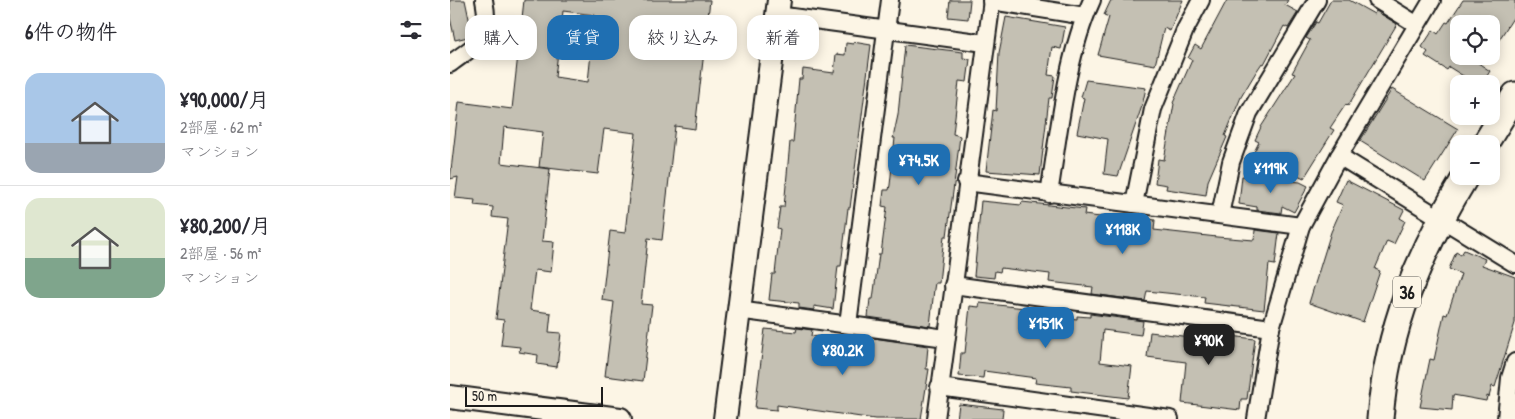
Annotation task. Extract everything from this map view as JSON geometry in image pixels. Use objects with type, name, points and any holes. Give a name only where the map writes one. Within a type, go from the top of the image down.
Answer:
[{"type":"main road","points":[[1491,135],[1515,95]]},
{"type":"main road","name":"36","points":[[1380,419],[1387,366],[1400,312],[1413,276],[1440,219],[1461,185]]},
{"type":"street","points":[[450,64],[478,43],[487,30],[487,14],[484,0]]},
{"type":"street","points":[[848,324],[890,0]]},
{"type":"street","points":[[1050,194],[1064,95],[1085,16],[1092,0]]},
{"type":"street","points":[[1134,204],[1153,109],[1185,30],[1200,0]]},
{"type":"street","points":[[1220,215],[1231,162],[1249,113],[1317,0]]},
{"type":"street","points":[[1377,0],[1416,24]]},
{"type":"street","points":[[1256,419],[1271,328],[1301,226],[1339,156],[1432,0]]},
{"type":"street","points":[[936,419],[966,182],[992,1],[1085,16]]},
{"type":"street","points":[[725,419],[778,8],[886,30],[985,43]]},
{"type":"street","points":[[1339,156],[1515,264]]},
{"type":"street","points":[[966,182],[1301,226]]},
{"type":"street","points":[[953,285],[1271,328]]},
{"type":"street","points":[[738,310],[946,338]]},
{"type":"street","points":[[1506,419],[1510,378],[1515,362]]},
{"type":"street","points":[[939,387],[1170,419]]},
{"type":"street","points":[[450,397],[620,419]]},
{"type":"building","points":[[450,0],[465,0],[468,15],[465,15],[465,38],[455,40],[450,18]]},
{"type":"building","points":[[524,0],[710,0],[708,15],[629,15],[629,60],[703,60],[695,129],[675,126],[662,240],[648,238],[641,304],[652,305],[643,381],[605,376],[614,302],[602,300],[610,231],[625,233],[636,133],[604,129],[598,174],[539,167],[543,132],[504,127],[501,163],[550,169],[542,241],[554,242],[551,272],[535,270],[530,310],[551,313],[549,332],[561,333],[557,367],[537,364],[538,355],[519,352],[520,347],[501,345],[504,320],[496,319],[508,219],[492,217],[493,207],[474,205],[475,200],[455,198],[458,177],[450,179],[459,102],[512,109],[517,60],[537,60],[537,15],[522,15]]},
{"type":"building","points":[[950,0],[970,0],[968,19],[948,17]]},
{"type":"building","points":[[1111,0],[1183,0],[1170,31],[1164,28],[1155,65],[1098,55],[1109,17],[1104,15]]},
{"type":"building","points":[[1227,0],[1288,0],[1285,5],[1298,12],[1288,28],[1284,26],[1264,64],[1262,63],[1241,97],[1225,136],[1227,137],[1208,181],[1206,195],[1166,189],[1167,185],[1155,183],[1158,159],[1164,160],[1173,103],[1192,60],[1188,58],[1195,45],[1201,49]]},
{"type":"building","points":[[1331,0],[1349,0],[1374,14],[1376,11],[1397,24],[1348,106],[1346,104],[1330,128],[1334,130],[1304,178],[1253,154],[1259,142],[1255,140],[1261,127],[1295,74],[1292,73],[1310,40],[1306,38],[1316,22],[1318,23]]},
{"type":"building","points":[[1463,0],[1515,0],[1515,15],[1500,38],[1500,15],[1453,15]]},
{"type":"building","points":[[1006,17],[1065,27],[1061,49],[1052,47],[1048,75],[1055,76],[1052,98],[1049,98],[1040,175],[986,171],[993,110],[996,111],[999,53]]},
{"type":"building","points":[[1450,20],[1450,65],[1481,65],[1490,71],[1488,75],[1462,75],[1449,67],[1447,70],[1425,56],[1428,52],[1422,47],[1433,30],[1438,34],[1446,22],[1448,23]]},
{"type":"building","points":[[853,42],[871,45],[850,208],[848,208],[841,266],[838,266],[833,309],[814,306],[814,310],[799,308],[799,303],[769,300],[772,274],[775,274],[780,229],[777,228],[780,207],[784,207],[790,142],[793,142],[799,79],[802,79],[803,69],[834,73],[836,54],[845,55],[846,43],[853,44]]},
{"type":"building","points":[[905,45],[963,52],[963,58],[970,59],[967,82],[959,81],[953,134],[960,136],[947,236],[944,236],[939,283],[935,283],[930,326],[868,317],[870,299],[873,299],[879,254],[881,254],[887,207],[882,206],[884,190],[889,190],[890,185],[895,138],[893,138],[898,115]]},
{"type":"building","points":[[1086,80],[1146,88],[1142,106],[1118,176],[1104,174],[1108,139],[1077,133],[1084,98],[1081,97]]},
{"type":"building","points":[[1392,89],[1458,129],[1454,135],[1450,135],[1450,142],[1425,181],[1360,141]]},
{"type":"building","points":[[1242,176],[1300,182],[1308,186],[1294,212],[1282,206],[1281,213],[1257,210],[1257,207],[1239,204]]},
{"type":"building","points":[[1346,180],[1404,210],[1400,218],[1405,221],[1394,244],[1387,241],[1375,269],[1380,271],[1363,322],[1309,303],[1331,232],[1343,205],[1336,202]]},
{"type":"building","points":[[981,201],[1021,205],[1022,202],[1085,209],[1084,215],[1140,222],[1141,218],[1155,220],[1154,230],[1217,237],[1254,240],[1255,230],[1279,233],[1275,265],[1269,264],[1264,310],[1204,303],[1205,297],[1147,291],[1145,301],[1092,294],[1093,287],[1049,282],[1050,274],[1001,268],[1000,272],[995,271],[994,278],[974,276]]},
{"type":"building","points":[[1464,250],[1485,259],[1482,265],[1515,277],[1515,323],[1495,387],[1492,386],[1486,401],[1453,395],[1452,410],[1420,407],[1430,359],[1434,360],[1444,314],[1447,315],[1461,274],[1449,269],[1456,252],[1461,255]]},
{"type":"building","points":[[980,303],[1025,308],[1024,313],[1077,319],[1077,316],[1090,317],[1090,314],[1143,321],[1141,335],[1103,330],[1100,362],[1132,366],[1128,398],[1071,391],[1071,387],[1035,383],[1036,378],[984,371],[983,378],[959,376],[961,353],[965,353],[970,306],[979,307]]},
{"type":"building","points":[[797,328],[812,330],[811,336],[865,342],[866,337],[928,346],[926,369],[929,369],[921,419],[875,419],[777,405],[777,410],[755,408],[765,329],[796,332]]},
{"type":"building","points":[[1191,331],[1255,339],[1247,399],[1241,399],[1240,410],[1182,403],[1186,362],[1147,357],[1150,332],[1190,337]]},
{"type":"building","points":[[959,404],[1003,409],[1002,419],[957,419]]}]
